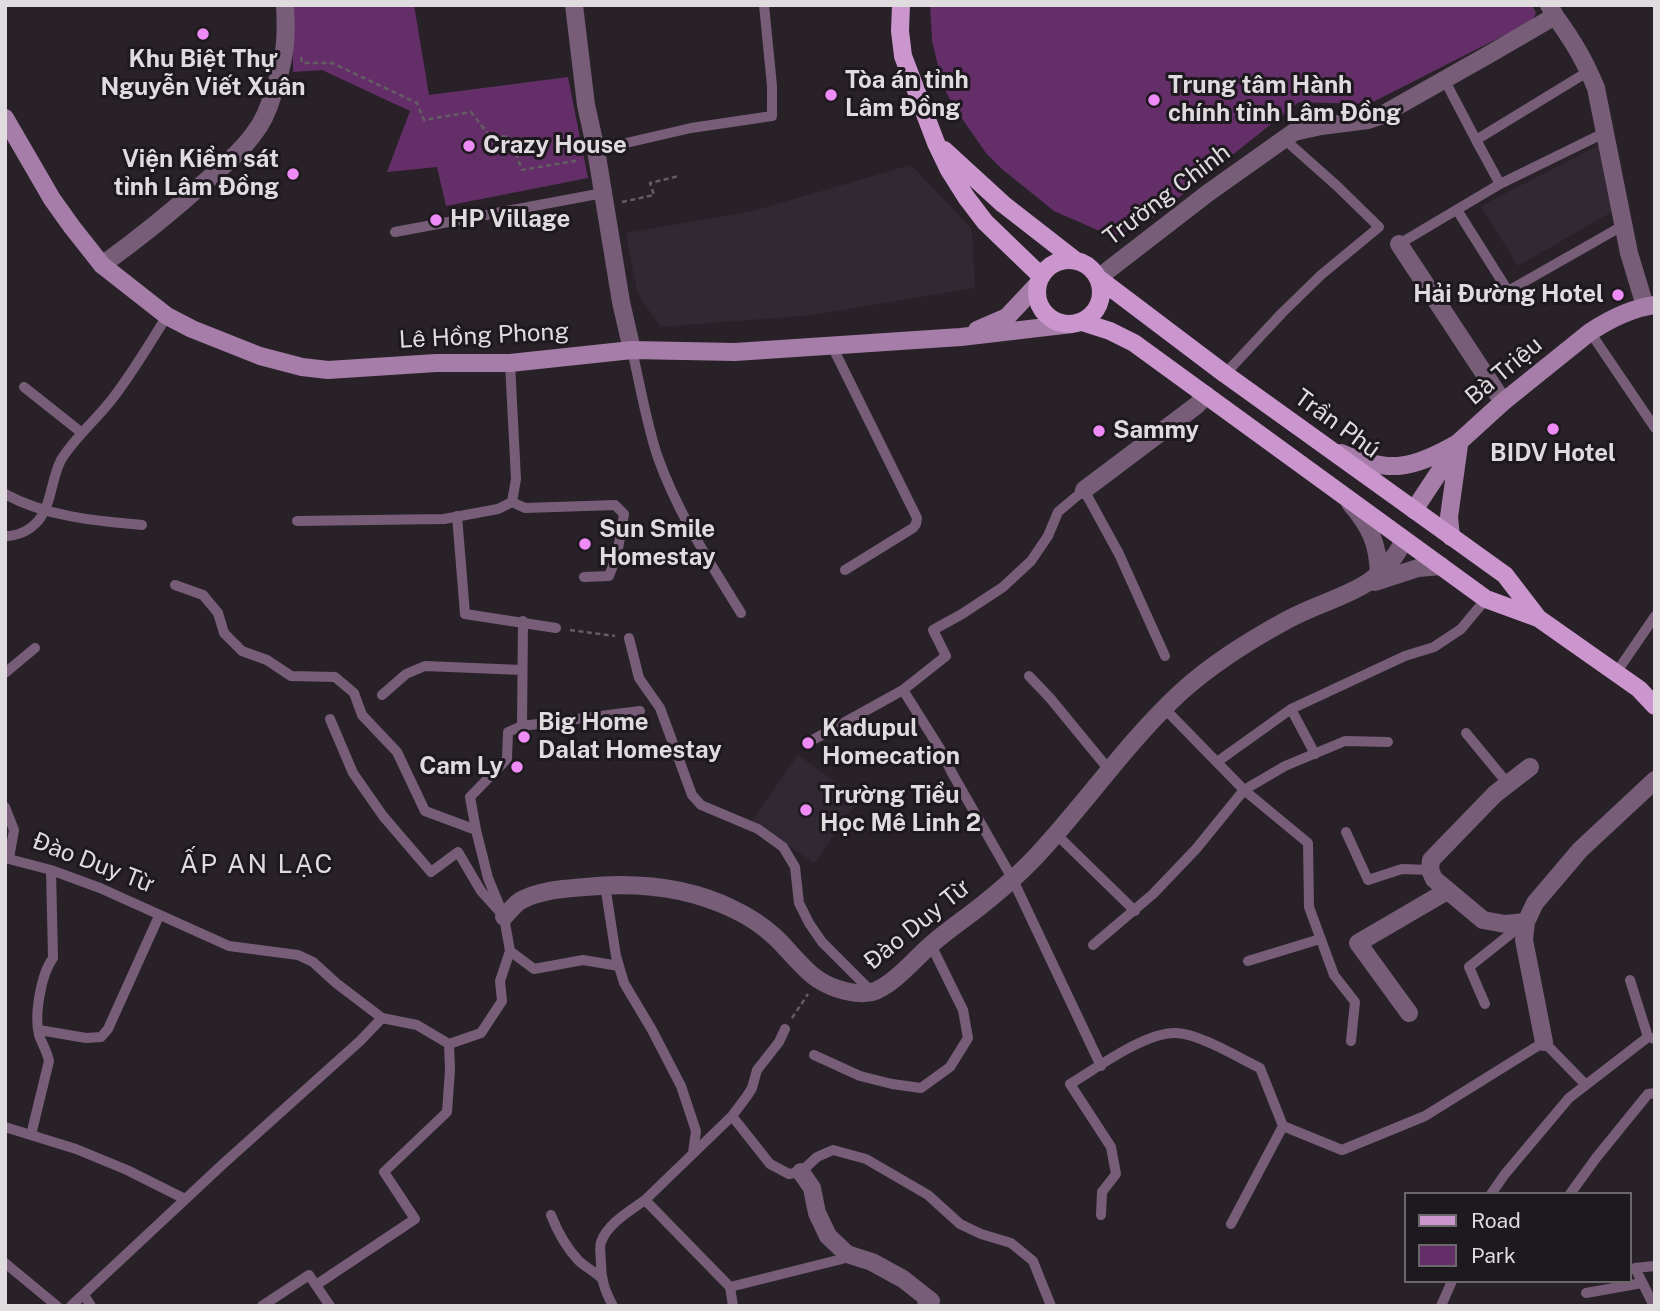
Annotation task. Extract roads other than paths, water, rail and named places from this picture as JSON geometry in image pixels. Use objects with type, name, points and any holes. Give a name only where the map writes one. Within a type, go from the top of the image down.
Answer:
[{"type":"main road","points":[[901,5],[903,56],[949,170],[985,222],[1039,280]]},
{"type":"main road","points":[[936,143],[1003,204],[1075,260],[1093,270],[1101,288],[1097,308],[1091,316],[1077,323],[1062,324],[1053,320],[1039,304],[1039,280],[1047,268],[1056,262],[1075,260]]},
{"type":"main road","name":"Trần Phú","points":[[1098,278],[1225,374],[1505,575],[1538,618]]},
{"type":"main road","name":"Trần Phú","points":[[1077,323],[1110,331],[1134,343],[1486,599],[1538,618],[1639,689],[1655,706]]},
{"type":"main road","points":[[1404,540],[1414,510]]},
{"type":"street","points":[[102,265],[192,194],[255,132],[268,110],[283,66],[286,42],[285,5]]},
{"type":"street","points":[[574,5],[586,105],[632,350]]},
{"type":"street","points":[[1552,11],[1576,45],[1595,88],[1629,253],[1650,305]]},
{"type":"street","name":"Trường Chinh","points":[[1098,278],[1283,138],[1303,129],[1373,119],[1488,55],[1552,11]]},
{"type":"street","name":"Lê Hồng Phong","points":[[5,118],[52,199],[102,265],[167,316],[192,329],[260,356],[302,367],[328,370],[436,363],[510,363],[632,350],[734,352],[961,337],[1077,323]]},
{"type":"street","points":[[1399,244],[1503,402]]},
{"type":"street","points":[[961,337],[1007,317],[1039,280]]},
{"type":"street","name":"Bà Triệu","points":[[1414,510],[1459,442],[1503,402],[1590,332],[1611,320],[1650,305]]},
{"type":"street","points":[[1084,490],[1197,405],[1206,395]]},
{"type":"street","points":[[1327,447],[1377,466],[1393,466],[1413,464],[1431,458],[1459,442]]},
{"type":"street","points":[[1451,537],[1449,517],[1459,442]]},
{"type":"street","points":[[1345,497],[1368,527],[1375,542],[1379,575]]},
{"type":"street","name":"Đào Duy Từ","points":[[504,917],[518,902],[550,891],[637,884],[681,891],[733,908],[750,918],[774,936],[817,980],[856,993],[872,992],[903,971],[931,945],[983,905],[1038,855],[1151,722],[1182,692],[1238,648],[1310,608],[1362,586],[1379,575],[1389,565],[1404,540]]},
{"type":"street","points":[[1362,586],[1418,568],[1441,566]]},
{"type":"street","points":[[1526,922],[1505,924],[1483,920],[1434,879],[1430,870],[1431,860],[1495,794],[1530,767]]},
{"type":"street","points":[[1544,1042],[1524,940],[1526,922],[1535,903],[1580,850],[1655,780]]},
{"type":"street","points":[[1409,1013],[1358,943],[1447,891]]},
{"type":"street","points":[[801,1172],[812,1188],[817,1213],[828,1236],[847,1254],[872,1262],[903,1279],[932,1304]]},
{"type":"lane","points":[[597,154],[691,128],[772,116],[772,86],[764,5]]},
{"type":"lane","points":[[1476,140],[1589,71]]},
{"type":"lane","points":[[1444,79],[1500,184]]},
{"type":"lane","points":[[1399,244],[1500,184],[1604,133]]},
{"type":"lane","points":[[1225,374],[1321,275],[1379,227],[1283,138]]},
{"type":"lane","points":[[395,232],[604,199]]},
{"type":"lane","points":[[1458,210],[1508,291],[1624,225]]},
{"type":"lane","points":[[5,536],[30,529],[45,510],[61,461],[126,381],[167,316]]},
{"type":"lane","points":[[1590,332],[1655,428]]},
{"type":"lane","points":[[832,346],[917,518],[913,528],[845,570]]},
{"type":"lane","points":[[632,350],[646,417],[666,476],[697,541],[741,613]]},
{"type":"lane","points":[[510,363],[516,479],[512,502]]},
{"type":"lane","points":[[24,387],[82,433]]},
{"type":"lane","points":[[809,741],[903,690],[946,656],[933,630],[1003,587],[1031,561],[1048,536],[1058,512],[1084,490],[1119,554],[1165,656]]},
{"type":"lane","points":[[5,494],[45,510],[92,520],[142,525]]},
{"type":"lane","points":[[297,521],[444,519],[498,509],[512,502]]},
{"type":"lane","points":[[512,502],[525,509],[615,505],[624,514],[617,555],[609,576],[584,577]]},
{"type":"lane","points":[[457,516],[465,614],[556,628]]},
{"type":"lane","points":[[175,585],[203,595],[218,614],[225,633],[242,651],[267,660],[291,676],[335,677],[354,693],[362,715],[397,752],[425,811],[476,831]]},
{"type":"lane","points":[[1217,762],[1291,709],[1405,656],[1434,647],[1461,629],[1486,599]]},
{"type":"lane","points":[[1616,673],[1655,616]]},
{"type":"lane","points":[[522,726],[523,621]]},
{"type":"lane","points":[[629,638],[639,678],[660,708],[692,795],[701,805],[758,829],[783,847],[795,867],[799,903],[809,923],[822,942],[872,992]]},
{"type":"lane","points":[[5,673],[34,648]]},
{"type":"lane","points":[[382,695],[406,674],[425,666],[522,670]]},
{"type":"lane","points":[[1029,676],[1066,716],[1110,771]]},
{"type":"lane","points":[[903,690],[942,752],[1012,878],[1101,1066]]},
{"type":"lane","points":[[1165,709],[1244,790],[1308,843],[1309,907],[1334,975],[1355,1002],[1352,1041]]},
{"type":"lane","points":[[1291,709],[1315,754]]},
{"type":"lane","points":[[316,1285],[415,1219],[384,1172],[447,1112],[449,1044],[481,1033],[502,1001],[500,981],[510,951],[504,917],[488,878],[470,797],[507,759],[508,732],[522,726],[640,711]]},
{"type":"lane","points":[[330,719],[353,773],[383,816],[431,872],[458,852],[481,891],[504,917]]},
{"type":"lane","points":[[1466,733],[1508,784]]},
{"type":"lane","points":[[1093,945],[1135,911],[1196,849],[1244,790],[1285,766],[1345,741],[1388,742]]},
{"type":"lane","points":[[5,807],[14,830],[7,858]]},
{"type":"lane","points":[[1346,832],[1368,880],[1402,869],[1430,870]]},
{"type":"lane","points":[[1056,834],[1135,911]]},
{"type":"lane","name":"Đào Duy Từ","points":[[7,858],[100,888],[229,946],[298,955],[313,962],[382,1018],[417,1025],[449,1044]]},
{"type":"lane","points":[[31,1135],[48,1061],[48,1054],[38,1030],[38,1006],[47,966],[53,958],[51,870]]},
{"type":"lane","points":[[605,885],[624,983],[681,1086],[696,1131],[693,1153]]},
{"type":"lane","points":[[38,1030],[86,1038],[101,1037],[108,1029],[159,916]]},
{"type":"lane","points":[[1485,1004],[1469,967],[1526,922]]},
{"type":"lane","points":[[1248,961],[1320,939]]},
{"type":"lane","points":[[814,1055],[860,1076],[921,1088],[950,1067],[968,1038],[963,1010],[931,945]]},
{"type":"lane","points":[[510,951],[534,969],[583,960],[619,966]]},
{"type":"lane","points":[[1492,1192],[1569,1098],[1651,1038],[1630,980]]},
{"type":"lane","points":[[71,1306],[382,1018]]},
{"type":"lane","points":[[613,1306],[601,1278],[600,1243],[608,1230],[645,1200],[732,1116],[752,1088],[757,1070],[779,1042],[785,1029]]},
{"type":"lane","points":[[1101,1215],[1102,1192],[1116,1174],[1111,1147],[1070,1084],[1144,1040],[1174,1033],[1197,1038],[1260,1068],[1283,1126],[1342,1150],[1425,1116],[1544,1042],[1586,1084]]},
{"type":"lane","points":[[1571,1192],[1596,1158],[1651,1093]]},
{"type":"lane","points":[[732,1116],[770,1164],[789,1174],[801,1172],[817,1157],[833,1150],[866,1159],[928,1195],[960,1224],[1011,1243],[1033,1262],[1051,1306]]},
{"type":"lane","points":[[1231,1224],[1283,1126]]},
{"type":"lane","points":[[5,1127],[88,1154],[184,1199]]},
{"type":"lane","points":[[645,1200],[730,1287],[733,1306]]},
{"type":"lane","points":[[551,1215],[560,1238],[580,1262],[601,1278]]},
{"type":"lane","points":[[730,1287],[854,1256]]},
{"type":"lane","points":[[5,1263],[57,1306]]},
{"type":"lane","points":[[1653,1305],[1635,1268],[1655,1266]]},
{"type":"lane","points":[[262,1306],[309,1275],[330,1306]]},
{"type":"lane","points":[[1441,1306],[1451,1283]]},
{"type":"lane","points":[[1586,1293],[1642,1283]]},
{"type":"lane","points":[[83,1295],[91,1306]]},
{"type":"place","name":"Khu Biệt Thự Nguyễn Viết Xuân","points":[[203,34]]},
{"type":"place","name":"Tòa án tỉnh Lâm Đồng","points":[[831,95]]},
{"type":"place","name":"Trung tâm Hành chính tỉnh Lâm Đồng","points":[[1154,100]]},
{"type":"place","name":"Crazy House","points":[[469,146]]},
{"type":"place","name":"Viện Kiểm sát tỉnh Lâm Đồng","points":[[293,174]]},
{"type":"place","name":"HP Village","points":[[436,220]]},
{"type":"place","name":"Hải Đường Hotel","points":[[1618,295]]},
{"type":"place","name":"BIDV Hotel","points":[[1553,429]]},
{"type":"place","name":"Sammy","points":[[1099,431]]},
{"type":"place","name":"Sun Smile Homestay","points":[[585,544]]},
{"type":"place","name":"Big Home Dalat Homestay","points":[[524,737]]},
{"type":"place","name":"Kadupul Homecation","points":[[808,743]]},
{"type":"place","name":"Cam Ly","points":[[517,767]]},
{"type":"place","name":"Trường Tiểu Học Mê Linh 2","points":[[806,810]]},
{"type":"district","name":"ẤP AN LẠC","points":[[257,865]]}]
